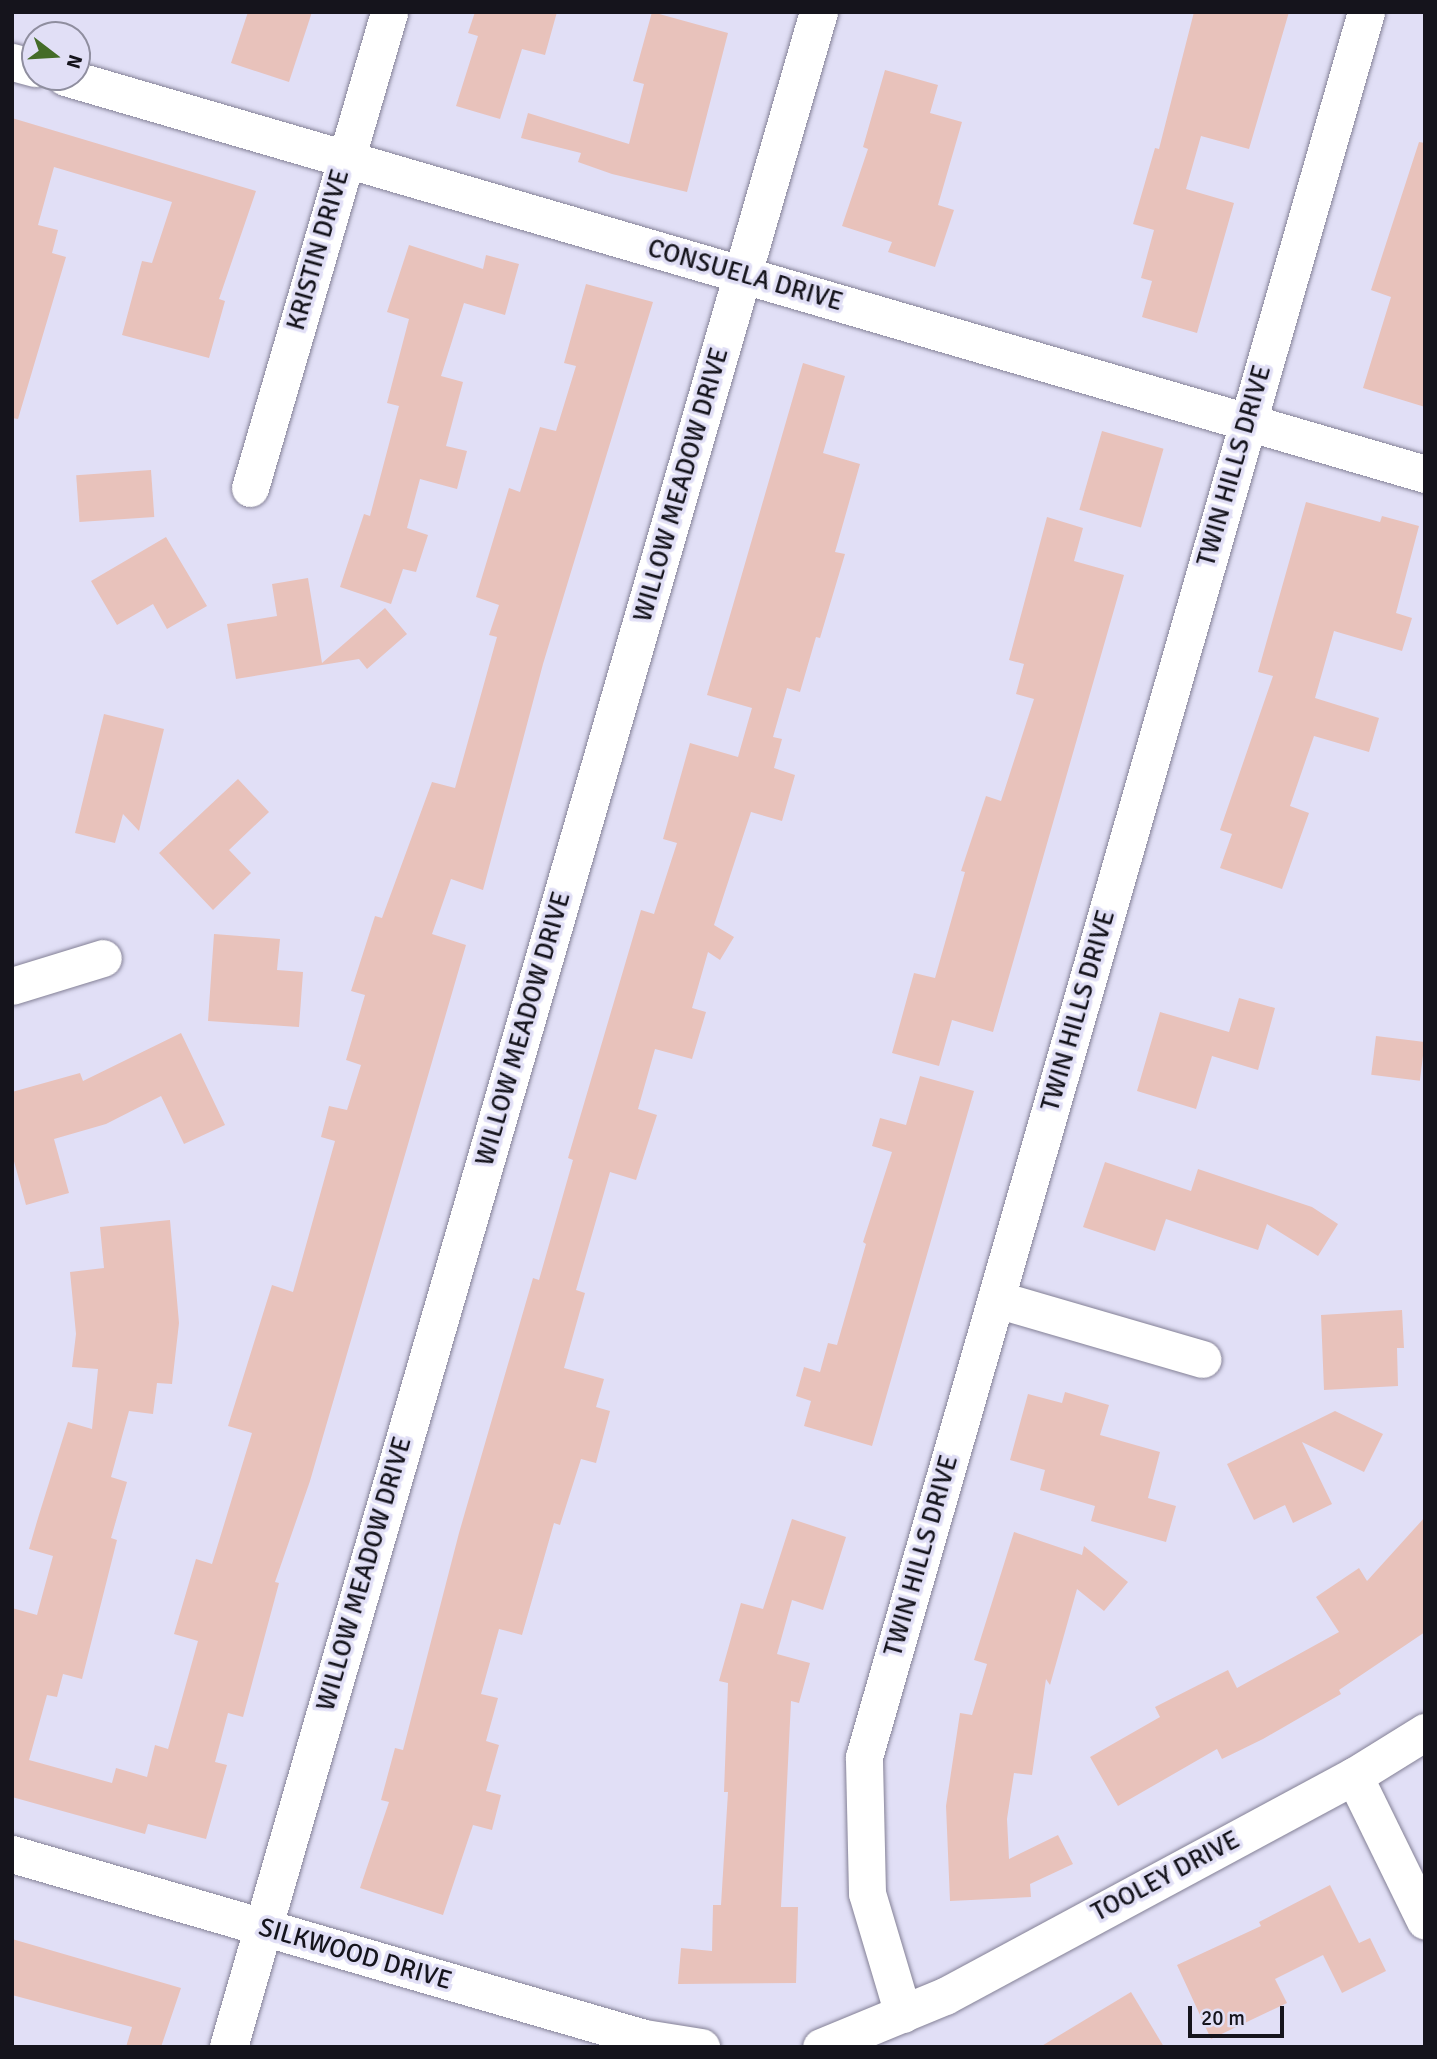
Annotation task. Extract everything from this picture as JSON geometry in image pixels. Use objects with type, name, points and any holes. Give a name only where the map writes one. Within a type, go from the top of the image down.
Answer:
[{"type":"street","name":"KRISTIN DRIVE","points":[[250,488],[389,12]]},
{"type":"street","name":"WILLOW MEADOW DRIVE","points":[[229,2047],[819,12]]},
{"type":"street","name":"TWIN HILLS DRIVE","points":[[903,2014],[867,1894],[864,1757],[1366,12]]},
{"type":"street","name":"CONSUELA DRIVE","points":[[91,85],[1425,474]]},
{"type":"street","points":[[12,986],[103,958]]},
{"type":"street","points":[[996,1299],[1202,1359]]},
{"type":"street","name":"TOOLEY DRIVE","points":[[903,2014],[1354,1776],[1425,1732]]},
{"type":"street","points":[[1354,1776],[1425,1921]]},
{"type":"street","name":"SILKWOOD DRIVE","points":[[12,1854],[262,1929],[644,2038],[701,2047]]},
{"type":"street","points":[[821,2047],[903,2014]]},
{"type":"building","points":[[248,12],[312,12],[289,82],[231,63]]},
{"type":"building","points":[[475,12],[557,12],[545,55],[522,49],[500,119],[456,106],[478,36],[468,33]]},
{"type":"building","points":[[652,12],[728,33],[687,192],[612,174],[578,162],[581,153],[521,138],[528,113],[629,144],[644,84],[633,81]]},
{"type":"building","points":[[1194,12],[1289,12],[1249,149],[1201,136],[1186,189],[1234,203],[1197,333],[1142,317],[1152,281],[1141,278],[1154,230],[1133,224],[1155,148],[1159,149]]},
{"type":"building","points":[[885,70],[938,85],[930,113],[962,122],[938,205],[954,210],[935,267],[888,252],[892,242],[842,226],[868,149],[863,147]]},
{"type":"building","points":[[12,118],[256,191],[219,299],[225,301],[209,358],[122,335],[142,261],[152,263],[172,202],[54,167],[38,225],[58,230],[52,253],[66,257],[18,419],[12,418]]},
{"type":"building","points":[[1419,142],[1425,143],[1425,407],[1363,388],[1391,297],[1371,290]]},
{"type":"building","points":[[409,245],[483,269],[486,255],[519,264],[505,315],[464,303],[441,376],[463,382],[446,446],[467,451],[457,489],[420,479],[407,528],[428,535],[416,572],[403,569],[391,604],[340,587],[364,514],[370,516],[399,406],[387,403],[409,319],[387,312]]},
{"type":"building","points":[[586,284],[653,302],[543,664],[483,890],[451,879],[432,934],[466,945],[310,1481],[275,1582],[279,1583],[243,1717],[228,1713],[215,1762],[227,1765],[206,1839],[148,1824],[145,1834],[12,1797],[12,1608],[37,1615],[53,1556],[29,1549],[38,1518],[68,1422],[92,1429],[98,1369],[72,1367],[76,1334],[70,1272],[104,1268],[100,1227],[170,1220],[179,1323],[172,1384],[157,1383],[153,1414],[129,1411],[111,1477],[127,1482],[111,1538],[117,1540],[82,1679],[63,1674],[57,1697],[47,1695],[29,1760],[112,1783],[116,1768],[147,1777],[155,1745],[168,1749],[198,1641],[174,1634],[196,1559],[212,1564],[252,1433],[228,1426],[272,1285],[293,1292],[335,1141],[321,1137],[329,1106],[347,1110],[361,1065],[346,1060],[365,995],[351,991],[375,916],[382,918],[432,782],[455,788],[497,637],[489,635],[499,605],[476,597],[509,488],[520,492],[540,427],[556,431],[576,366],[564,363]]},
{"type":"building","points":[[803,363],[845,376],[823,453],[860,464],[835,552],[845,554],[820,638],[816,637],[800,692],[787,688],[773,737],[782,739],[774,768],[795,775],[782,821],[751,812],[714,925],[734,937],[720,960],[708,952],[692,1008],[706,1012],[692,1059],[655,1049],[638,1109],[657,1115],[636,1180],[610,1172],[576,1290],[585,1293],[564,1368],[604,1379],[596,1407],[610,1411],[596,1463],[581,1459],[560,1525],[554,1523],[522,1635],[499,1629],[481,1694],[498,1698],[486,1741],[499,1745],[486,1791],[501,1795],[492,1830],[473,1825],[443,1915],[360,1888],[389,1802],[381,1800],[395,1748],[403,1750],[459,1533],[533,1278],[539,1280],[573,1160],[568,1158],[641,910],[654,914],[677,843],[663,839],[690,743],[738,757],[752,708],[707,695]]},
{"type":"building","points":[[1102,431],[1164,449],[1141,527],[1079,510]]},
{"type":"building","points":[[151,470],[154,517],[79,522],[76,475]]},
{"type":"building","points":[[1306,502],[1380,522],[1382,516],[1419,526],[1396,613],[1412,618],[1402,651],[1334,631],[1315,698],[1379,718],[1369,752],[1314,736],[1290,806],[1309,813],[1282,889],[1220,868],[1232,834],[1220,830],[1273,676],[1258,672]]},
{"type":"building","points":[[1047,517],[1083,528],[1074,561],[1124,575],[993,1032],[952,1020],[939,1066],[892,1053],[914,973],[935,978],[965,872],[961,871],[986,796],[1001,801],[1034,699],[1016,694],[1024,664],[1009,660]]},
{"type":"building","points":[[166,537],[207,606],[167,629],[153,604],[117,625],[91,581]]},
{"type":"building","points":[[308,578],[322,663],[385,608],[407,634],[367,669],[359,659],[236,679],[227,624],[277,616],[272,584]]},
{"type":"building","points":[[104,714],[164,729],[139,831],[123,814],[115,843],[75,833]]},
{"type":"building","points":[[238,779],[269,812],[229,850],[251,873],[213,910],[159,853]]},
{"type":"building","points":[[214,934],[280,939],[277,970],[303,972],[299,1027],[208,1021]]},
{"type":"building","points":[[1239,998],[1275,1008],[1258,1070],[1212,1056],[1196,1109],[1137,1091],[1160,1012],[1229,1032]]},
{"type":"building","points":[[181,1033],[225,1125],[184,1144],[161,1096],[106,1124],[54,1139],[69,1193],[26,1205],[12,1154],[12,1092],[80,1073],[83,1081]]},
{"type":"building","points":[[1376,1036],[1425,1042],[1420,1081],[1371,1075]]},
{"type":"building","points":[[920,1076],[974,1091],[872,1446],[804,1426],[811,1401],[796,1396],[804,1367],[820,1372],[828,1343],[837,1345],[866,1244],[863,1242],[892,1152],[872,1146],[880,1118],[906,1125]]},
{"type":"building","points":[[1105,1162],[1191,1191],[1198,1169],[1312,1207],[1338,1224],[1318,1256],[1267,1224],[1258,1250],[1166,1219],[1155,1251],[1083,1227]]},
{"type":"building","points":[[1402,1310],[1404,1348],[1397,1348],[1398,1386],[1324,1390],[1321,1315]]},
{"type":"building","points":[[1065,1392],[1109,1405],[1100,1435],[1160,1452],[1148,1498],[1176,1506],[1166,1542],[1091,1521],[1095,1506],[1040,1490],[1045,1470],[1010,1460],[1028,1394],[1062,1403]]},
{"type":"building","points":[[1335,1411],[1383,1434],[1364,1472],[1302,1442],[1332,1504],[1293,1523],[1285,1505],[1254,1520],[1227,1464]]},
{"type":"building","points":[[1425,1517],[1425,1632],[1339,1690],[1341,1694],[1263,1739],[1222,1759],[1217,1749],[1118,1806],[1090,1757],[1160,1717],[1155,1707],[1228,1670],[1237,1688],[1339,1632],[1316,1597],[1359,1568],[1367,1581]]},
{"type":"building","points":[[792,1519],[846,1537],[823,1610],[792,1600],[777,1654],[810,1663],[799,1703],[791,1701],[781,1907],[798,1907],[796,1983],[678,1984],[681,1948],[712,1951],[713,1905],[721,1905],[728,1792],[724,1792],[728,1683],[719,1681],[741,1603],[763,1609]]},
{"type":"building","points":[[1014,1532],[1082,1555],[1084,1546],[1128,1582],[1104,1611],[1077,1589],[1050,1685],[1046,1679],[1032,1775],[1014,1773],[1007,1819],[1009,1859],[1058,1835],[1073,1864],[1030,1884],[1031,1897],[950,1901],[946,1806],[960,1713],[972,1715],[987,1664],[974,1660]]},
{"type":"building","points":[[1330,1885],[1359,1943],[1370,1938],[1386,1971],[1342,1993],[1323,1955],[1275,1979],[1287,2003],[1211,2039],[1177,1965],[1261,1926],[1259,1922]]},
{"type":"building","points":[[12,1939],[181,1988],[161,2047],[126,2047],[132,2027],[12,1995]]},
{"type":"building","points":[[1131,1992],[1164,2047],[1040,2047]]}]
